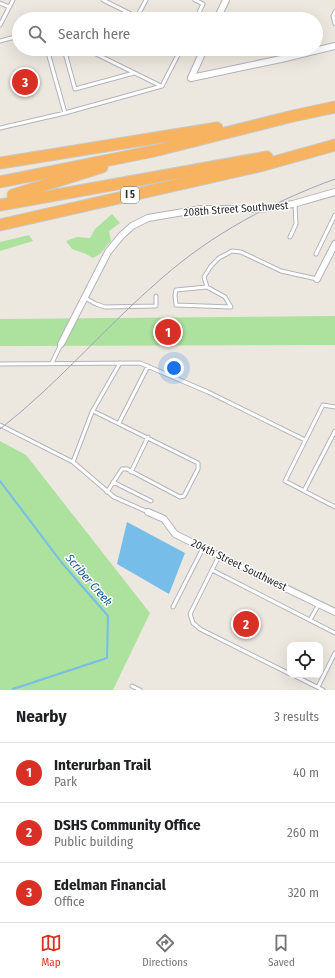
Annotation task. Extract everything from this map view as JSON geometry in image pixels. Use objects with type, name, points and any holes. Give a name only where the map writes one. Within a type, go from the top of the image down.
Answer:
[{"type":"highway","points":[[0,182],[154,151],[335,107]]},
{"type":"highway","points":[[0,163],[293,116]]},
{"type":"highway","points":[[0,205],[335,145]]},
{"type":"highway","name":"I 5","points":[[0,225],[260,166],[335,145]]},
{"type":"highway","points":[[0,198],[154,151]]},
{"type":"street","points":[[220,12],[226,0]]},
{"type":"street","points":[[323,49],[335,46]]},
{"type":"street","points":[[201,56],[191,78],[293,56]]},
{"type":"street","name":"208th Street Southwest","points":[[62,344],[84,298],[112,246],[132,226],[148,218],[201,209],[260,209],[295,204],[335,192]]},
{"type":"street","points":[[317,278],[333,254],[335,244]]},
{"type":"street","name":"204th Street Southwest","points":[[148,512],[164,519],[176,534],[335,612]]},
{"type":"lane","points":[[0,25],[13,0]]},
{"type":"lane","points":[[103,0],[128,12]]},
{"type":"lane","points":[[139,12],[146,0]]},
{"type":"lane","points":[[195,0],[203,4],[199,12]]},
{"type":"lane","points":[[0,3],[9,7]]},
{"type":"lane","points":[[335,12],[333,16],[335,24]]},
{"type":"lane","points":[[0,41],[12,38]]},
{"type":"lane","points":[[49,56],[65,113]]},
{"type":"lane","points":[[66,56],[75,89],[134,73]]},
{"type":"lane","points":[[100,56],[162,86]]},
{"type":"lane","points":[[0,128],[65,113],[162,86],[177,56]]},
{"type":"lane","points":[[290,238],[296,224],[295,204]]},
{"type":"lane","points":[[316,254],[335,215]]},
{"type":"lane","points":[[207,287],[176,290],[176,305],[231,307],[225,297],[207,287],[204,277],[219,258],[232,251],[241,252],[281,271],[317,278]]},
{"type":"lane","points":[[84,298],[105,307],[156,306],[156,296]]},
{"type":"lane","points":[[52,363],[62,344]]},
{"type":"lane","points":[[73,462],[93,411],[120,363]]},
{"type":"lane","points":[[0,364],[140,363],[208,392],[305,440]]},
{"type":"lane","points":[[119,423],[148,366]]},
{"type":"lane","points":[[335,407],[323,405],[285,481],[335,507]]},
{"type":"lane","points":[[93,411],[198,463],[198,468],[184,496],[180,497],[126,469],[122,469],[107,492]]},
{"type":"lane","points":[[0,425],[73,462],[114,497],[148,512]]},
{"type":"lane","points":[[304,491],[335,432]]},
{"type":"lane","points":[[131,472],[148,437]]},
{"type":"lane","points":[[113,482],[151,501]]},
{"type":"lane","points":[[173,607],[203,548]]},
{"type":"lane","points":[[219,556],[190,614],[193,623],[200,629],[287,672]]},
{"type":"lane","points":[[212,570],[335,633]]},
{"type":"lane","points":[[310,620],[319,604]]},
{"type":"lane","points":[[318,687],[335,653]]},
{"type":"lane","points":[[299,678],[323,690]]},
{"type":"lane","points":[[132,686],[140,690]]},
{"type":"green space","points":[[112,214],[120,223],[109,231],[111,241],[100,254],[93,258],[72,249],[66,241],[77,237],[90,238],[95,229]]},
{"type":"green space","points":[[29,235],[33,241],[0,251],[0,242]]},
{"type":"green space","points":[[335,316],[335,345],[0,346],[0,319]]},
{"type":"green space","points":[[0,441],[26,455],[150,613],[113,690],[0,690]]},
{"type":"water","points":[[127,522],[185,553],[169,594],[117,564]]},
{"type":"waterway","name":"Scriber Creek","points":[[0,481],[62,563],[108,616],[107,658],[13,690]]},
{"type":"tram line","points":[[0,429],[42,393],[141,296],[201,247],[222,233],[266,209],[288,198],[335,179]]},
{"type":"place","name":"Edelman Financial","points":[[25,82]]},
{"type":"place","name":"Interurban Trail","points":[[168,332]]},
{"type":"place","name":"DSHS Community Office","points":[[246,624]]}]
